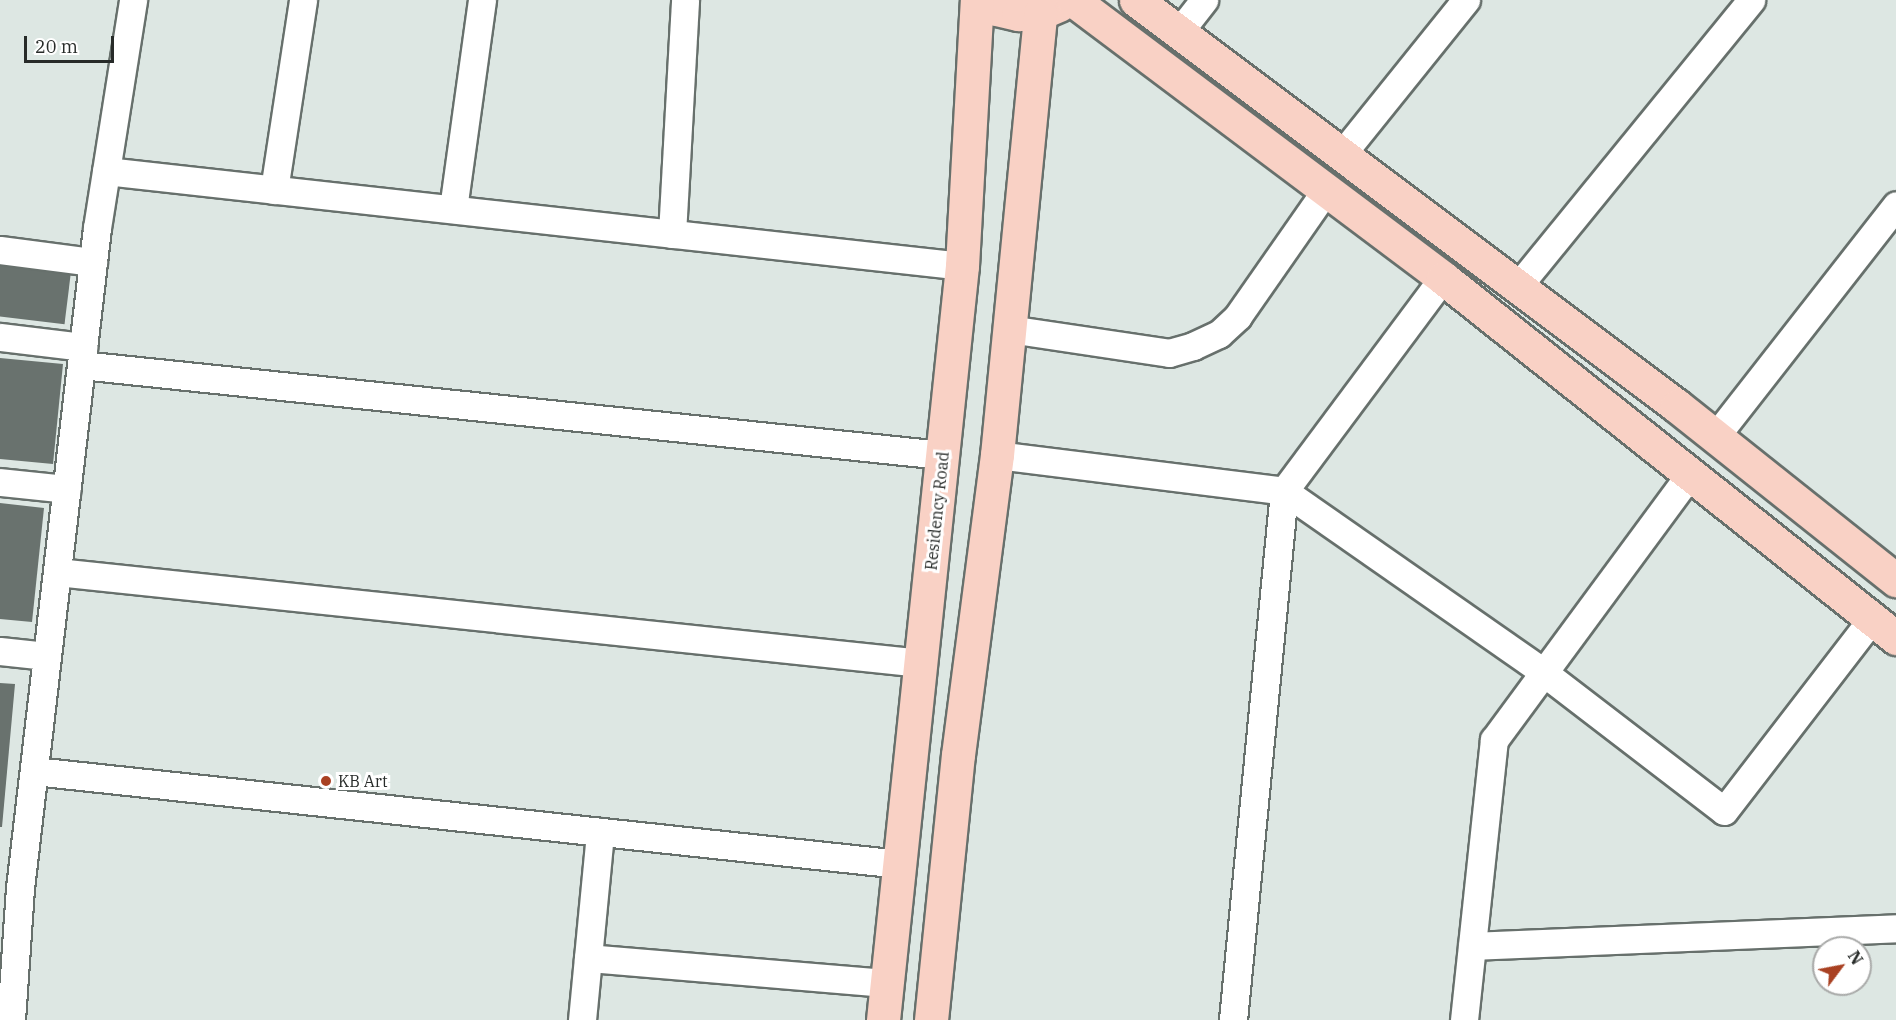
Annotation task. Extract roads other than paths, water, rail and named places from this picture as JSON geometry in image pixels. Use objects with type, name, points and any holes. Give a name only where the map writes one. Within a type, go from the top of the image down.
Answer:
[{"type":"main road","points":[[978,0],[996,9],[1018,14],[1040,13],[1072,0],[1443,278],[1884,629]]},
{"type":"main road","name":"Residency Road","points":[[884,1020],[962,266],[978,0]]},
{"type":"main road","points":[[1136,0],[1518,286],[1896,580]]},
{"type":"main road","points":[[931,1020],[958,755],[997,456],[1040,13]]},
{"type":"street","points":[[11,1020],[10,887],[34,771],[93,262],[133,0]]},
{"type":"street","points":[[274,190],[303,0]]},
{"type":"street","points":[[453,209],[482,0]]},
{"type":"street","points":[[672,234],[685,0]]},
{"type":"street","points":[[1179,32],[1204,0]]},
{"type":"street","points":[[1342,154],[1466,0]]},
{"type":"street","points":[[1518,286],[1751,0]]},
{"type":"street","points":[[106,171],[962,266]]},
{"type":"street","points":[[1009,329],[1169,353],[1193,346],[1219,334],[1238,316],[1326,190]]},
{"type":"street","points":[[1715,437],[1896,206]]},
{"type":"street","points":[[0,250],[93,262]]},
{"type":"street","points":[[1233,1020],[1284,491],[1443,278]]},
{"type":"street","points":[[0,337],[82,356],[942,455]]},
{"type":"street","points":[[997,456],[1284,491],[1543,672],[1724,811],[1884,629]]},
{"type":"street","points":[[1464,1020],[1494,740],[1690,474]]},
{"type":"street","points":[[0,482],[67,489]]},
{"type":"street","points":[[57,572],[921,663]]},
{"type":"street","points":[[0,651],[47,656]]},
{"type":"street","points":[[34,771],[900,864]]},
{"type":"street","points":[[582,1020],[600,832]]},
{"type":"street","points":[[1472,946],[1896,928]]},
{"type":"street","points":[[588,958],[887,983]]},
{"type":"place","name":"KB Art","points":[[326,781]]}]
